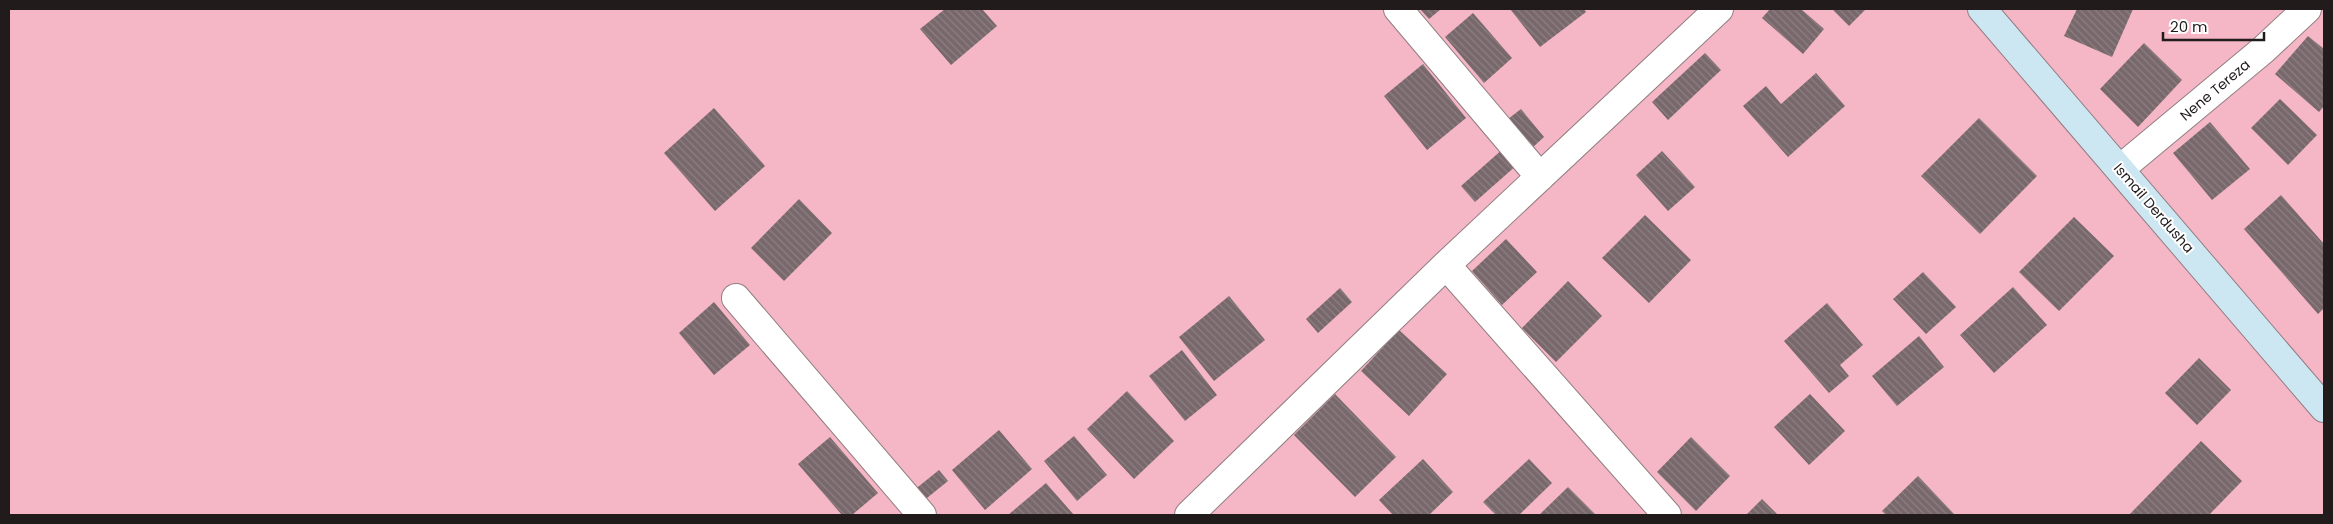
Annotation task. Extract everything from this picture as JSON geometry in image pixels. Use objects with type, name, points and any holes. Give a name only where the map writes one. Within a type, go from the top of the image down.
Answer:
[{"type":"main road","name":"Ismail Derdusha","points":[[1982,9],[2324,408]]},
{"type":"street","points":[[1398,9],[1540,177]]},
{"type":"street","points":[[1189,515],[1446,265],[1719,9]]},
{"type":"street","name":"Nene Tereza","points":[[2120,169],[2263,50],[2307,9]]},
{"type":"street","points":[[1446,265],[1667,515]]},
{"type":"street","points":[[736,298],[922,515]]},
{"type":"shaded area","points":[[9,9],[2324,9],[2324,515],[9,515]]},
{"type":"building","points":[[945,9],[982,9],[997,26],[951,65],[920,29]]},
{"type":"building","points":[[1420,9],[1441,9],[1429,19]]},
{"type":"building","points":[[1510,9],[1584,9],[1586,12],[1540,47]]},
{"type":"building","points":[[1770,9],[1801,9],[1824,29],[1803,54],[1762,18]]},
{"type":"building","points":[[1832,9],[1866,9],[1849,26]]},
{"type":"building","points":[[2077,9],[2133,9],[2112,57],[2064,36]]},
{"type":"building","points":[[1473,13],[1512,58],[1484,83],[1445,37]]},
{"type":"building","points":[[2308,36],[2324,49],[2324,106],[2319,112],[2275,74]]},
{"type":"building","points":[[2144,43],[2182,80],[2138,127],[2100,89]]},
{"type":"building","points":[[1705,53],[1721,70],[1668,120],[1652,102]]},
{"type":"building","points":[[1423,64],[1466,118],[1427,150],[1384,96]]},
{"type":"building","points":[[1816,73],[1845,106],[1788,157],[1743,106],[1766,86],[1781,104]]},
{"type":"building","points":[[2280,99],[2317,135],[2288,165],[2251,128]]},
{"type":"building","points":[[714,108],[765,166],[715,211],[664,153]]},
{"type":"building","points":[[1521,109],[1544,137],[1532,148],[1508,119]]},
{"type":"building","points":[[1979,118],[2037,176],[1980,234],[1921,176]]},
{"type":"building","points":[[2210,122],[2250,169],[2212,200],[2173,153]]},
{"type":"building","points":[[1504,148],[1518,164],[1475,202],[1461,186]]},
{"type":"building","points":[[1662,151],[1695,187],[1668,211],[1636,175]]},
{"type":"building","points":[[2281,195],[2324,244],[2324,308],[2318,314],[2244,229]]},
{"type":"building","points":[[799,199],[832,233],[784,281],[751,248]]},
{"type":"building","points":[[1645,215],[1691,260],[1649,303],[1602,258]]},
{"type":"building","points":[[2074,217],[2114,256],[2059,311],[2019,272]]},
{"type":"building","points":[[1506,239],[1537,272],[1502,305],[1472,271]]},
{"type":"building","points":[[1923,272],[1956,307],[1926,334],[1893,299]]},
{"type":"building","points":[[1568,281],[1602,316],[1556,362],[1522,328]]},
{"type":"building","points":[[2013,287],[2047,325],[1994,373],[1960,335]]},
{"type":"building","points":[[1340,288],[1352,302],[1318,333],[1306,319]]},
{"type":"building","points":[[1229,296],[1265,340],[1214,381],[1179,337]]},
{"type":"building","points":[[714,302],[750,345],[714,375],[679,333]]},
{"type":"building","points":[[1827,303],[1863,345],[1840,365],[1849,376],[1829,393],[1784,341]]},
{"type":"building","points":[[1399,330],[1447,374],[1409,416],[1361,371]]},
{"type":"building","points":[[1919,336],[1944,367],[1897,406],[1872,376]]},
{"type":"building","points":[[1182,350],[1217,395],[1185,421],[1149,376]]},
{"type":"building","points":[[2199,358],[2231,390],[2197,425],[2165,393]]},
{"type":"building","points":[[1127,391],[1174,441],[1134,479],[1087,429]]},
{"type":"building","points":[[1335,394],[1396,457],[1355,497],[1294,435]]},
{"type":"building","points":[[1810,394],[1845,431],[1809,465],[1774,427]]},
{"type":"building","points":[[999,430],[1032,469],[985,510],[952,470]]},
{"type":"building","points":[[1074,436],[1107,475],[1077,501],[1044,461]]},
{"type":"building","points":[[830,437],[878,493],[852,515],[842,515],[798,464]]},
{"type":"building","points":[[1691,437],[1730,476],[1696,511],[1657,472]]},
{"type":"building","points":[[2201,441],[2242,481],[2209,515],[2129,515]]},
{"type":"building","points":[[1423,459],[1453,492],[1429,515],[1393,515],[1379,500]]},
{"type":"building","points":[[1529,459],[1552,483],[1519,515],[1496,515],[1483,502]]},
{"type":"building","points":[[939,470],[948,481],[922,502],[913,491]]},
{"type":"building","points":[[1918,476],[1955,515],[1886,515],[1882,511]]},
{"type":"building","points":[[1046,483],[1074,515],[1008,515]]},
{"type":"building","points":[[1568,487],[1596,515],[1539,515]]},
{"type":"building","points":[[1762,499],[1778,515],[1746,515]]}]
